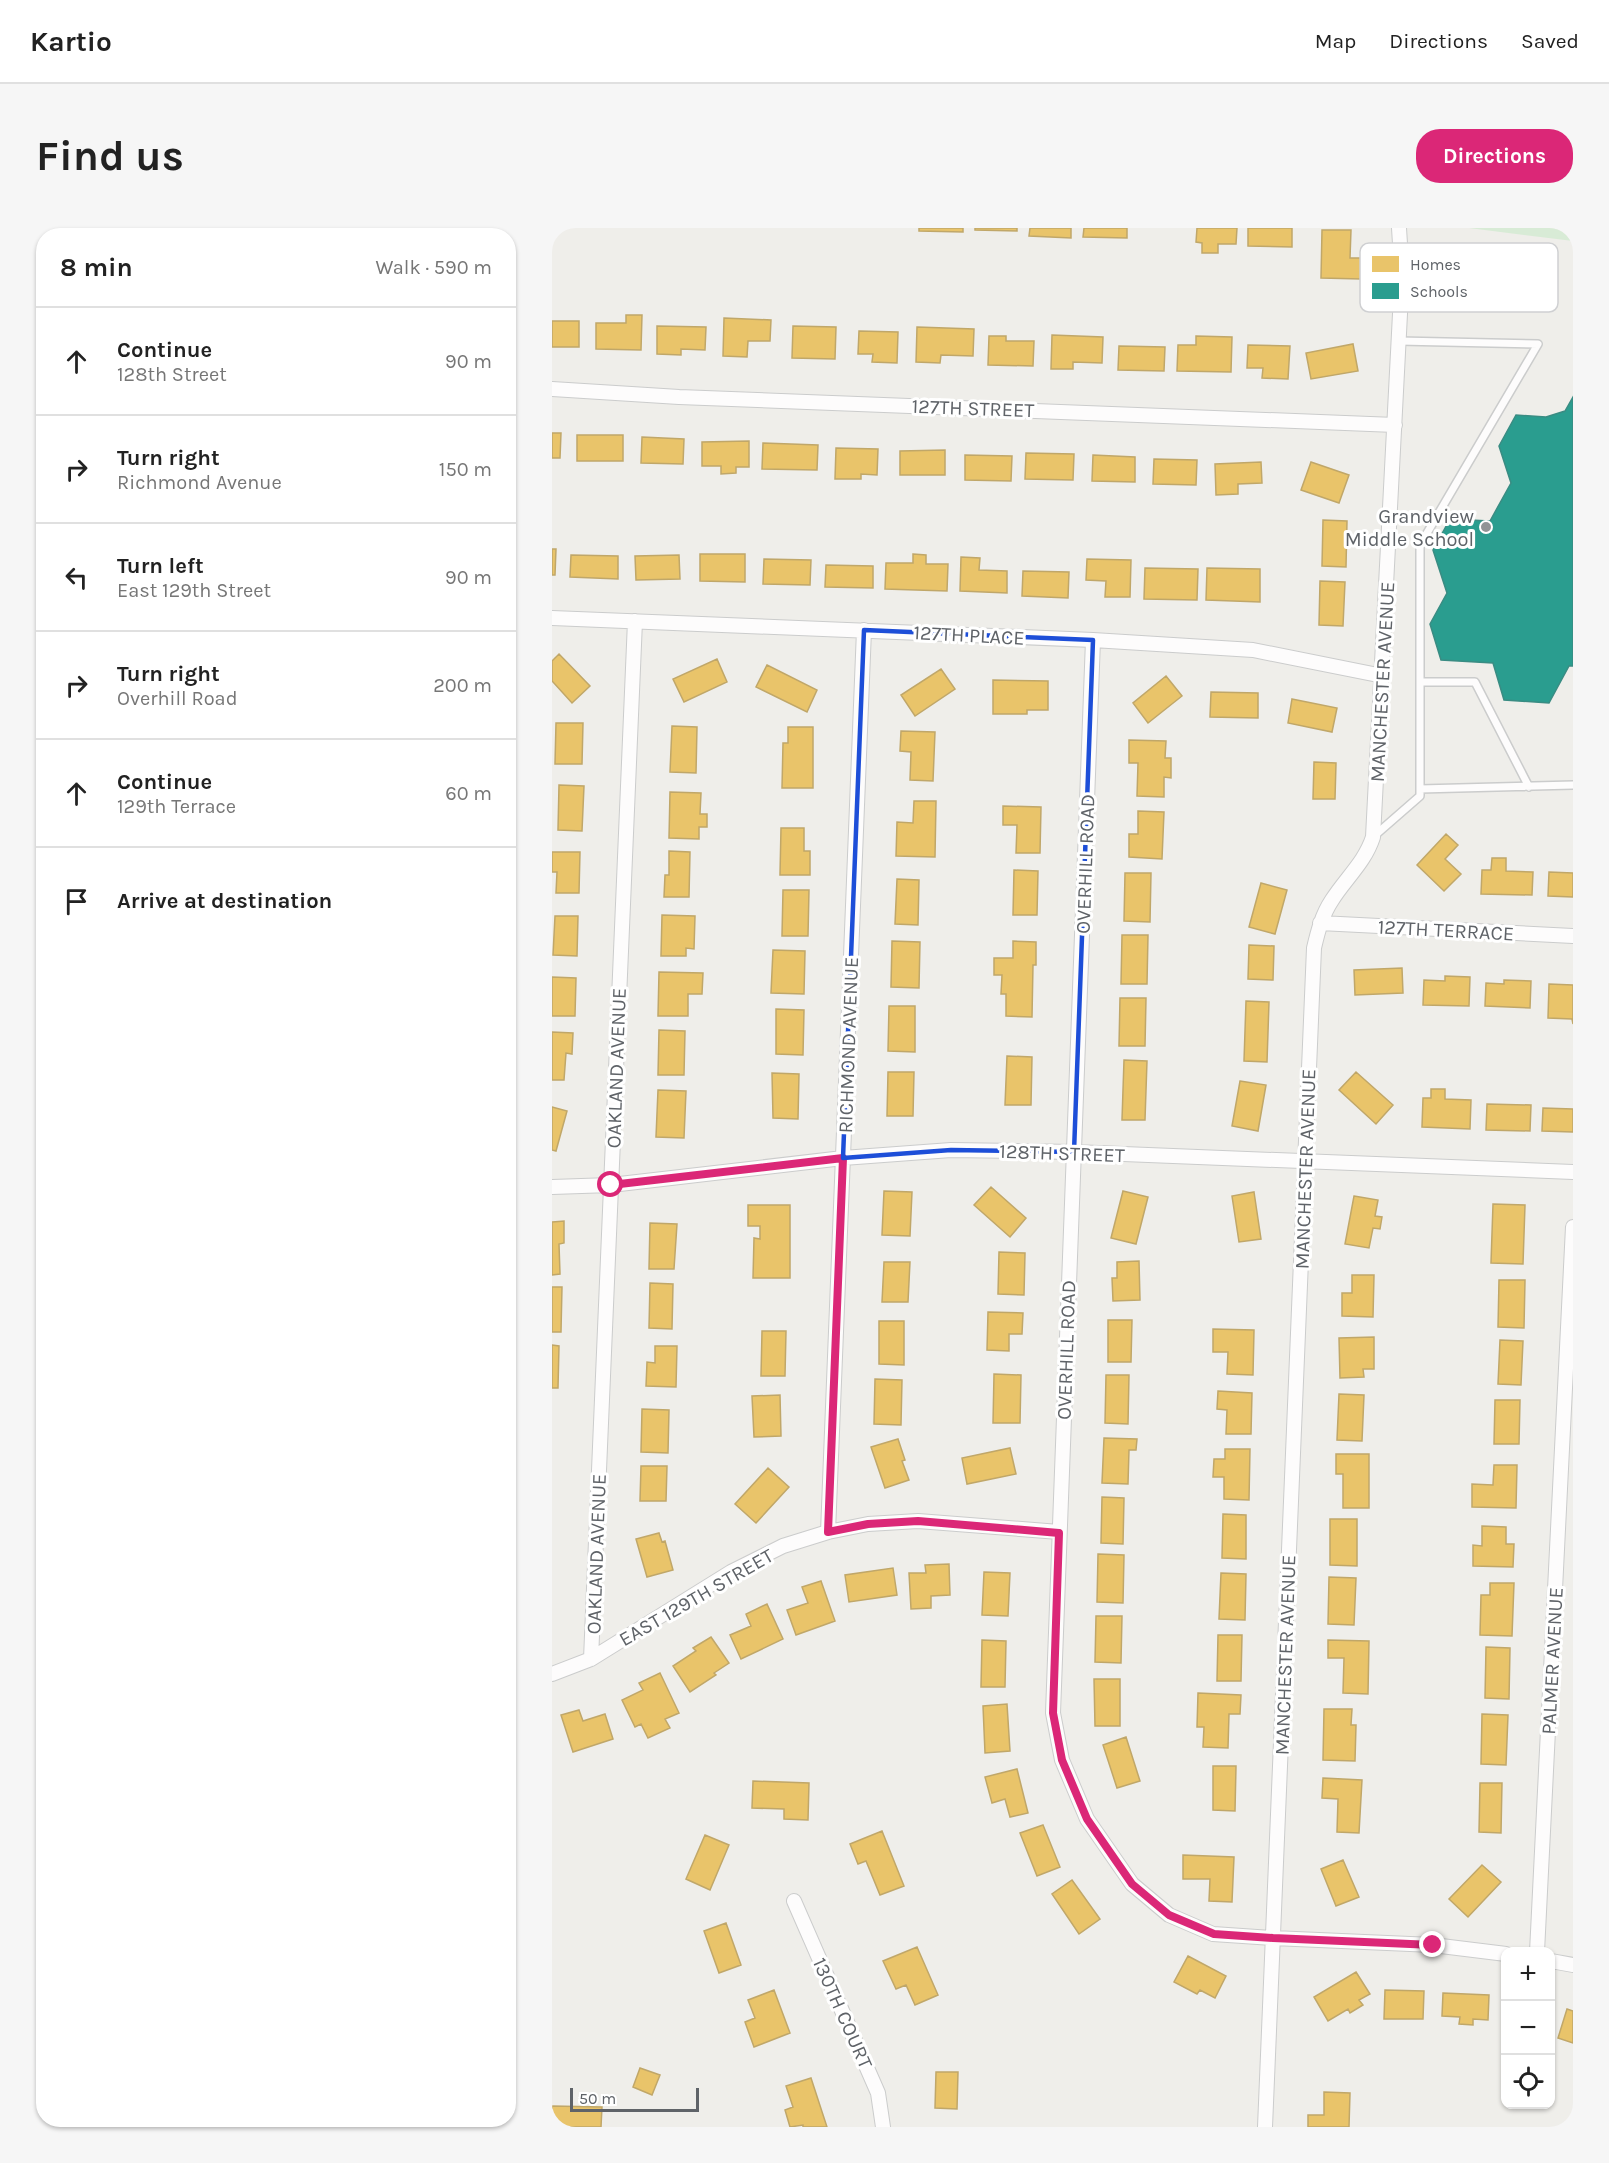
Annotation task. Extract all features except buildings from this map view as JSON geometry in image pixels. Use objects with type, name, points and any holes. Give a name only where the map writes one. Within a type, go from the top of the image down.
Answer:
[{"type":"street","name":"MANCHESTER AVENUE","points":[[1399,228],[1400,243]]},
{"type":"street","name":"MANCHESTER AVENUE","points":[[1265,2127],[1314,948],[1320,923],[1332,900],[1368,853],[1373,837],[1400,312]]},
{"type":"street","name":"127TH STREET","points":[[552,389],[679,397],[1395,424]]},
{"type":"street","name":"127TH PLACE","points":[[552,618],[1093,640],[1253,650],[1383,676]]},
{"type":"street","name":"OAKLAND AVENUE","points":[[591,1659],[635,621]]},
{"type":"street","name":"RICHMOND AVENUE","points":[[828,1532],[864,630]]},
{"type":"street","name":"OVERHILL ROAD","points":[[1093,640],[1053,1713],[1062,1760],[1087,1819],[1132,1884],[1169,1915],[1214,1934],[1433,1945],[1501,1953]]},
{"type":"street","name":"127TH TERRACE","points":[[1320,923],[1573,936]]},
{"type":"street","name":"128TH STREET","points":[[552,1187],[611,1185],[843,1158],[951,1150],[1074,1152],[1573,1172]]},
{"type":"street","name":"PALMER AVENUE","points":[[1537,1947],[1573,1227]]},
{"type":"street","name":"EAST 129TH STREET","points":[[552,1674],[591,1659],[730,1572],[783,1546],[828,1532],[868,1524],[918,1521],[1059,1533]]},
{"type":"street","name":"130TH COURT","points":[[794,1901],[878,2093],[883,2127]]},
{"type":"street","points":[[1555,1962],[1573,1965]]},
{"type":"lane","points":[[1373,837],[1420,796],[1420,545],[1538,344],[1399,341]]},
{"type":"lane","points":[[1420,682],[1475,682],[1528,787]]},
{"type":"lane","points":[[1420,789],[1573,785]]},
{"type":"highlighted area","points":[[864,630],[1093,640],[1074,1152],[951,1150],[843,1158]]},
{"type":"green space","points":[[1469,228],[1573,228],[1573,241]]},
{"type":"place","name":"Grandview Middle School","points":[[1486,527]]},
{"type":"route","points":[[611,1185],[843,1158],[828,1532],[868,1524],[918,1521],[1059,1533],[1053,1713],[1062,1760],[1087,1819],[1132,1884],[1169,1915],[1214,1934],[1433,1945]]}]
